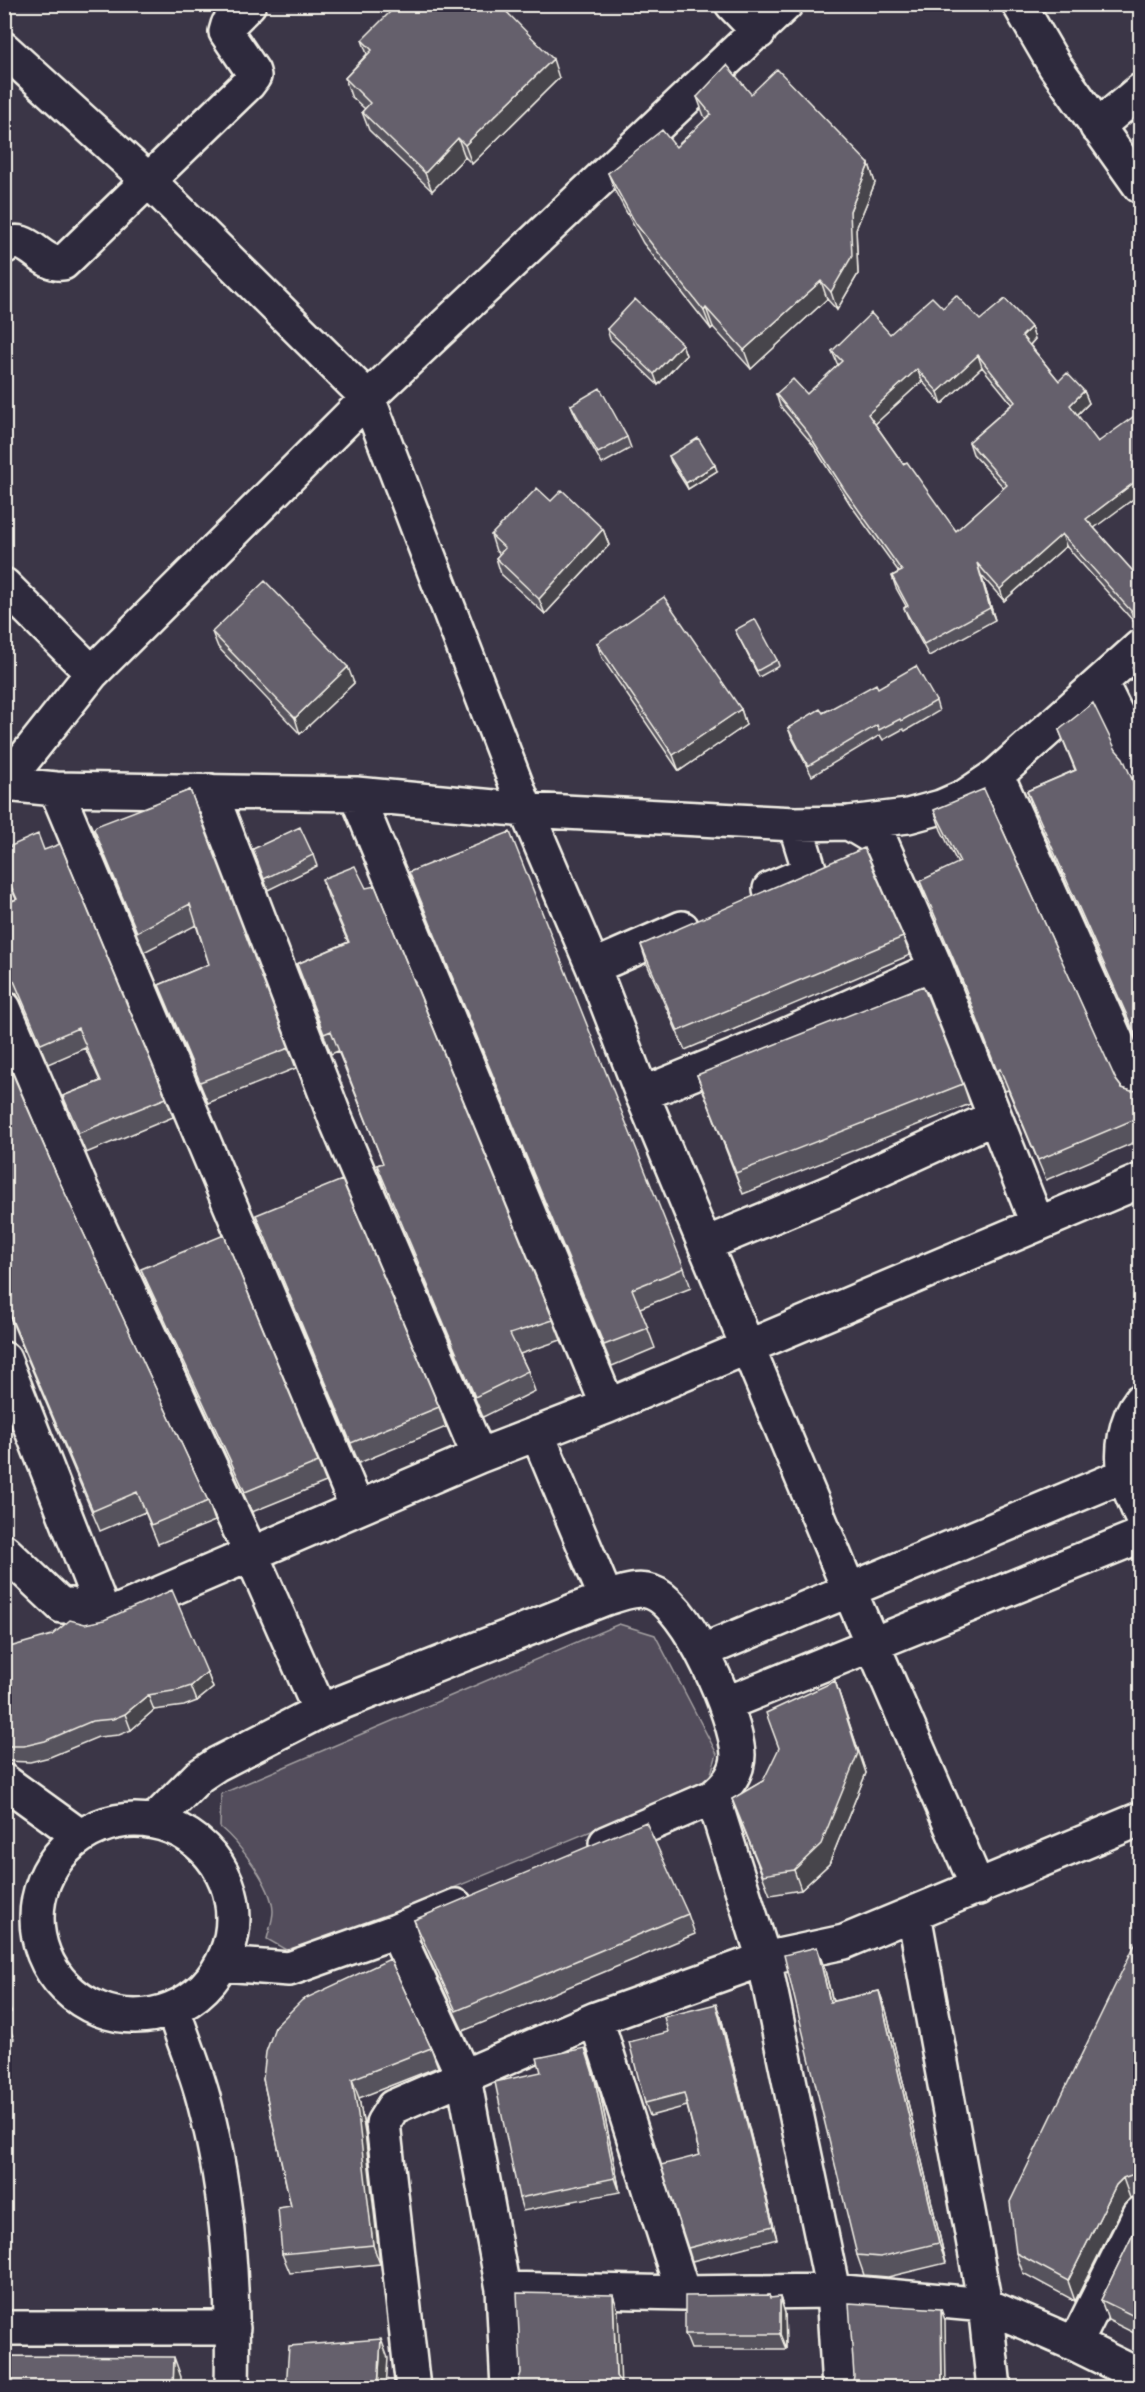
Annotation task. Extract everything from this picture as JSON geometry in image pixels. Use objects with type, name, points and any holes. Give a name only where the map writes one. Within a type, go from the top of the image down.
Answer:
[{"type":"street","points":[[4,248],[11,243],[23,242],[51,262],[63,263],[252,81],[253,72],[226,32],[228,25],[249,4]]},
{"type":"street","points":[[732,4],[759,32]]},
{"type":"street","points":[[5,784],[92,673],[368,398],[759,32],[786,4]]},
{"type":"street","points":[[1020,4],[1055,66],[1140,186]]},
{"type":"street","points":[[4,49],[148,180],[368,398],[526,810],[593,967],[642,1094],[849,1590],[978,1888]]},
{"type":"street","points":[[1097,127],[1140,91]]},
{"type":"street","points":[[4,585],[92,673]]},
{"type":"street","points":[[5,784],[56,789],[356,794],[526,810],[795,824],[849,823],[908,816],[941,807],[966,796],[997,775],[1140,647]]},
{"type":"street","points":[[1101,683],[1140,762]]},
{"type":"street","points":[[997,775],[1140,1093]]},
{"type":"street","points":[[56,789],[357,1508]]},
{"type":"street","points":[[210,791],[336,1120],[479,1456]]},
{"type":"street","points":[[356,794],[608,1406]]},
{"type":"street","points":[[849,823],[881,842],[936,968],[1037,1223]]},
{"type":"street","points":[[795,824],[810,872]]},
{"type":"street","points":[[745,900],[881,842]]},
{"type":"street","points":[[593,967],[712,915]]},
{"type":"street","points":[[642,1094],[775,1040],[936,968]]},
{"type":"street","points":[[4,1008],[81,1188],[252,1556],[320,1711]]},
{"type":"street","points":[[706,1244],[836,1190],[995,1117]]},
{"type":"street","points":[[4,1551],[62,1606],[70,1605],[87,1621],[105,1617],[252,1556],[479,1456],[608,1406],[1140,1181]]},
{"type":"street","points":[[4,1359],[105,1617]]},
{"type":"street","points":[[1140,1401],[1132,1412],[1126,1430],[1125,1475],[1140,1514]]},
{"type":"street","points":[[537,1433],[606,1598]]},
{"type":"street","points":[[702,1651],[1125,1475]]},
{"type":"street","points":[[725,1704],[1140,1536]]},
{"type":"street","points":[[154,1821],[198,1776],[320,1711],[606,1598],[640,1589],[654,1593],[674,1608],[702,1651],[725,1704],[738,1755],[734,1773],[726,1787],[713,1797],[579,1855]]},
{"type":"street","points":[[4,1781],[80,1836]]},
{"type":"street","points":[[713,1797],[764,1959],[833,2290],[839,2388]]},
{"type":"street","points":[[128,1819],[154,1821],[182,1832],[206,1850],[223,1875],[232,1904],[232,1935],[222,1964],[210,1982],[193,1998],[172,2009],[142,2016],[110,2013],[80,2000],[57,1978],[42,1949],[37,1918],[42,1886],[57,1858],[80,1836],[103,1824],[128,1819]]},
{"type":"street","points":[[413,2388],[383,2122],[393,2107],[596,2019],[764,1959],[844,1942],[1140,1820]]},
{"type":"street","points":[[222,1964],[289,1969],[396,1931],[482,1895]]},
{"type":"street","points":[[914,1914],[985,2305],[994,2388]]},
{"type":"street","points":[[396,1931],[464,2078],[503,2289],[508,2388]]},
{"type":"street","points":[[172,2009],[205,2104],[227,2221],[234,2328],[232,2388]]},
{"type":"street","points":[[596,2019],[683,2293]]},
{"type":"street","points":[[1075,2343],[1140,2214]]},
{"type":"street","points":[[503,2289],[683,2293],[833,2290],[985,2305],[1075,2343],[1140,2376]]},
{"type":"street","points":[[4,2328],[234,2328]]},
{"type":"shaded area","points":[[619,1624],[655,1635],[717,1754],[708,1783],[293,1954],[267,1939],[273,1914],[271,1901],[253,1865],[220,1827],[221,1794]]},
{"type":"building","points":[[398,4],[499,4],[553,59],[465,145],[458,138],[425,173],[362,112],[370,103],[345,78],[372,50],[362,40]]},
{"type":"building","points":[[727,65],[751,94],[777,69],[869,164],[850,211],[852,256],[831,292],[821,281],[744,350],[706,308],[704,311],[636,224],[608,173],[662,130],[676,147],[711,114],[697,97]]},
{"type":"building","points":[[956,295],[980,320],[1005,299],[1031,327],[1022,336],[1059,381],[1067,373],[1084,391],[1070,405],[1098,442],[1140,412],[1140,478],[1086,519],[1140,579],[1140,602],[1131,611],[1062,534],[1000,589],[977,563],[990,608],[924,644],[904,608],[908,606],[892,576],[902,571],[846,492],[808,433],[776,394],[793,379],[807,394],[842,361],[832,351],[871,313],[890,334],[932,297],[943,308]],"holes":[[[978,355],[1015,402],[969,442],[1007,485],[956,531],[907,462],[903,464],[868,414],[917,369],[938,392]]]},
{"type":"building","points":[[635,299],[682,344],[654,374],[607,329]]},
{"type":"building","points":[[600,388],[627,437],[598,453],[571,405]]},
{"type":"building","points":[[698,438],[715,465],[686,483],[669,456]]},
{"type":"building","points":[[537,488],[551,501],[562,490],[603,529],[539,599],[496,558],[505,548],[491,535]]},
{"type":"building","points":[[265,581],[348,667],[295,718],[212,632]]},
{"type":"building","points":[[664,597],[741,709],[673,755],[597,643]]},
{"type":"building","points":[[755,619],[777,660],[757,671],[735,630]]},
{"type":"building","points":[[1140,659],[1140,688],[1132,667]]},
{"type":"building","points":[[916,666],[936,701],[901,721],[900,719],[879,730],[877,725],[808,766],[788,728],[820,709],[823,713],[876,684],[878,688]]},
{"type":"building","points":[[1093,703],[1116,750],[1123,758],[1140,798],[1140,1045],[1027,791],[1076,770],[1059,730]]},
{"type":"building","points":[[984,789],[1116,1080],[1122,1088],[1131,1091],[1140,1090],[1140,1117],[1038,1160],[1000,1069],[997,1071],[959,972],[920,881],[960,862],[934,810]]},
{"type":"building","points":[[190,790],[289,1048],[200,1082],[159,985],[209,964],[190,904],[137,932],[94,829],[96,826]]},
{"type":"building","points":[[300,827],[313,855],[264,879],[253,849]]},
{"type":"building","points":[[510,832],[684,1268],[632,1289],[648,1328],[604,1345],[409,872]]},
{"type":"building","points":[[38,834],[44,850],[60,844],[166,1098],[79,1133],[63,1096],[101,1081],[78,1028],[41,1044],[14,981],[4,972],[4,904],[17,899],[4,870],[4,849]]},
{"type":"building","points":[[864,848],[903,937],[678,1031],[641,945]]},
{"type":"building","points":[[355,866],[366,888],[375,886],[553,1320],[510,1334],[528,1371],[475,1397],[377,1165],[383,1163],[331,1031],[324,1034],[297,964],[349,942],[322,879]]},
{"type":"building","points":[[923,986],[963,1084],[736,1173],[697,1075]]},
{"type":"building","points":[[4,1054],[57,1176],[208,1501],[151,1525],[137,1492],[93,1511],[4,1301],[4,1286],[9,1284],[4,1274]]},
{"type":"building","points":[[342,1180],[439,1407],[351,1443],[256,1215]]},
{"type":"building","points":[[224,1235],[318,1462],[245,1492],[141,1269]]},
{"type":"building","points":[[172,1590],[207,1672],[191,1686],[148,1695],[125,1714],[113,1719],[92,1721],[45,1741],[24,1746],[4,1746],[4,1644],[6,1648],[52,1635],[70,1620],[85,1624],[104,1620]]},
{"type":"building","points":[[835,1681],[858,1753],[821,1844],[794,1870],[763,1875],[732,1799],[763,1781],[779,1748],[766,1713]]},
{"type":"building","points":[[646,1822],[688,1914],[456,2011],[414,1920]]},
{"type":"building","points":[[1140,1934],[1140,2177],[1131,2175],[1123,2178],[1116,2185],[1068,2281],[1016,2253],[1010,2202]]},
{"type":"building","points":[[817,1947],[830,2002],[879,1991],[939,2243],[880,2257],[857,2255],[784,1955]]},
{"type":"building","points":[[390,1959],[431,2048],[352,2079],[373,2245],[282,2254],[278,2208],[291,2206],[263,2079],[266,2052],[275,2027],[302,2000]]},
{"type":"building","points":[[716,2004],[773,2226],[688,2248],[661,2165],[700,2155],[684,2093],[645,2103],[629,2042],[668,2032],[664,2017]]},
{"type":"building","points":[[585,2048],[595,2080],[615,2178],[519,2198],[495,2082],[541,2072],[537,2058]]},
{"type":"building","points":[[1140,2220],[1140,2319],[1101,2300]]},
{"type":"building","points":[[517,2293],[613,2295],[616,2376],[624,2388],[516,2388],[521,2373]]},
{"type":"building","points":[[769,2295],[770,2298],[780,2297],[780,2334],[685,2334],[685,2296]]},
{"type":"building","points":[[849,2303],[941,2309],[942,2388],[850,2388],[854,2376]]},
{"type":"building","points":[[381,2339],[378,2388],[286,2388],[289,2346]]},
{"type":"building","points":[[4,2356],[174,2357],[173,2388],[4,2388]]}]
